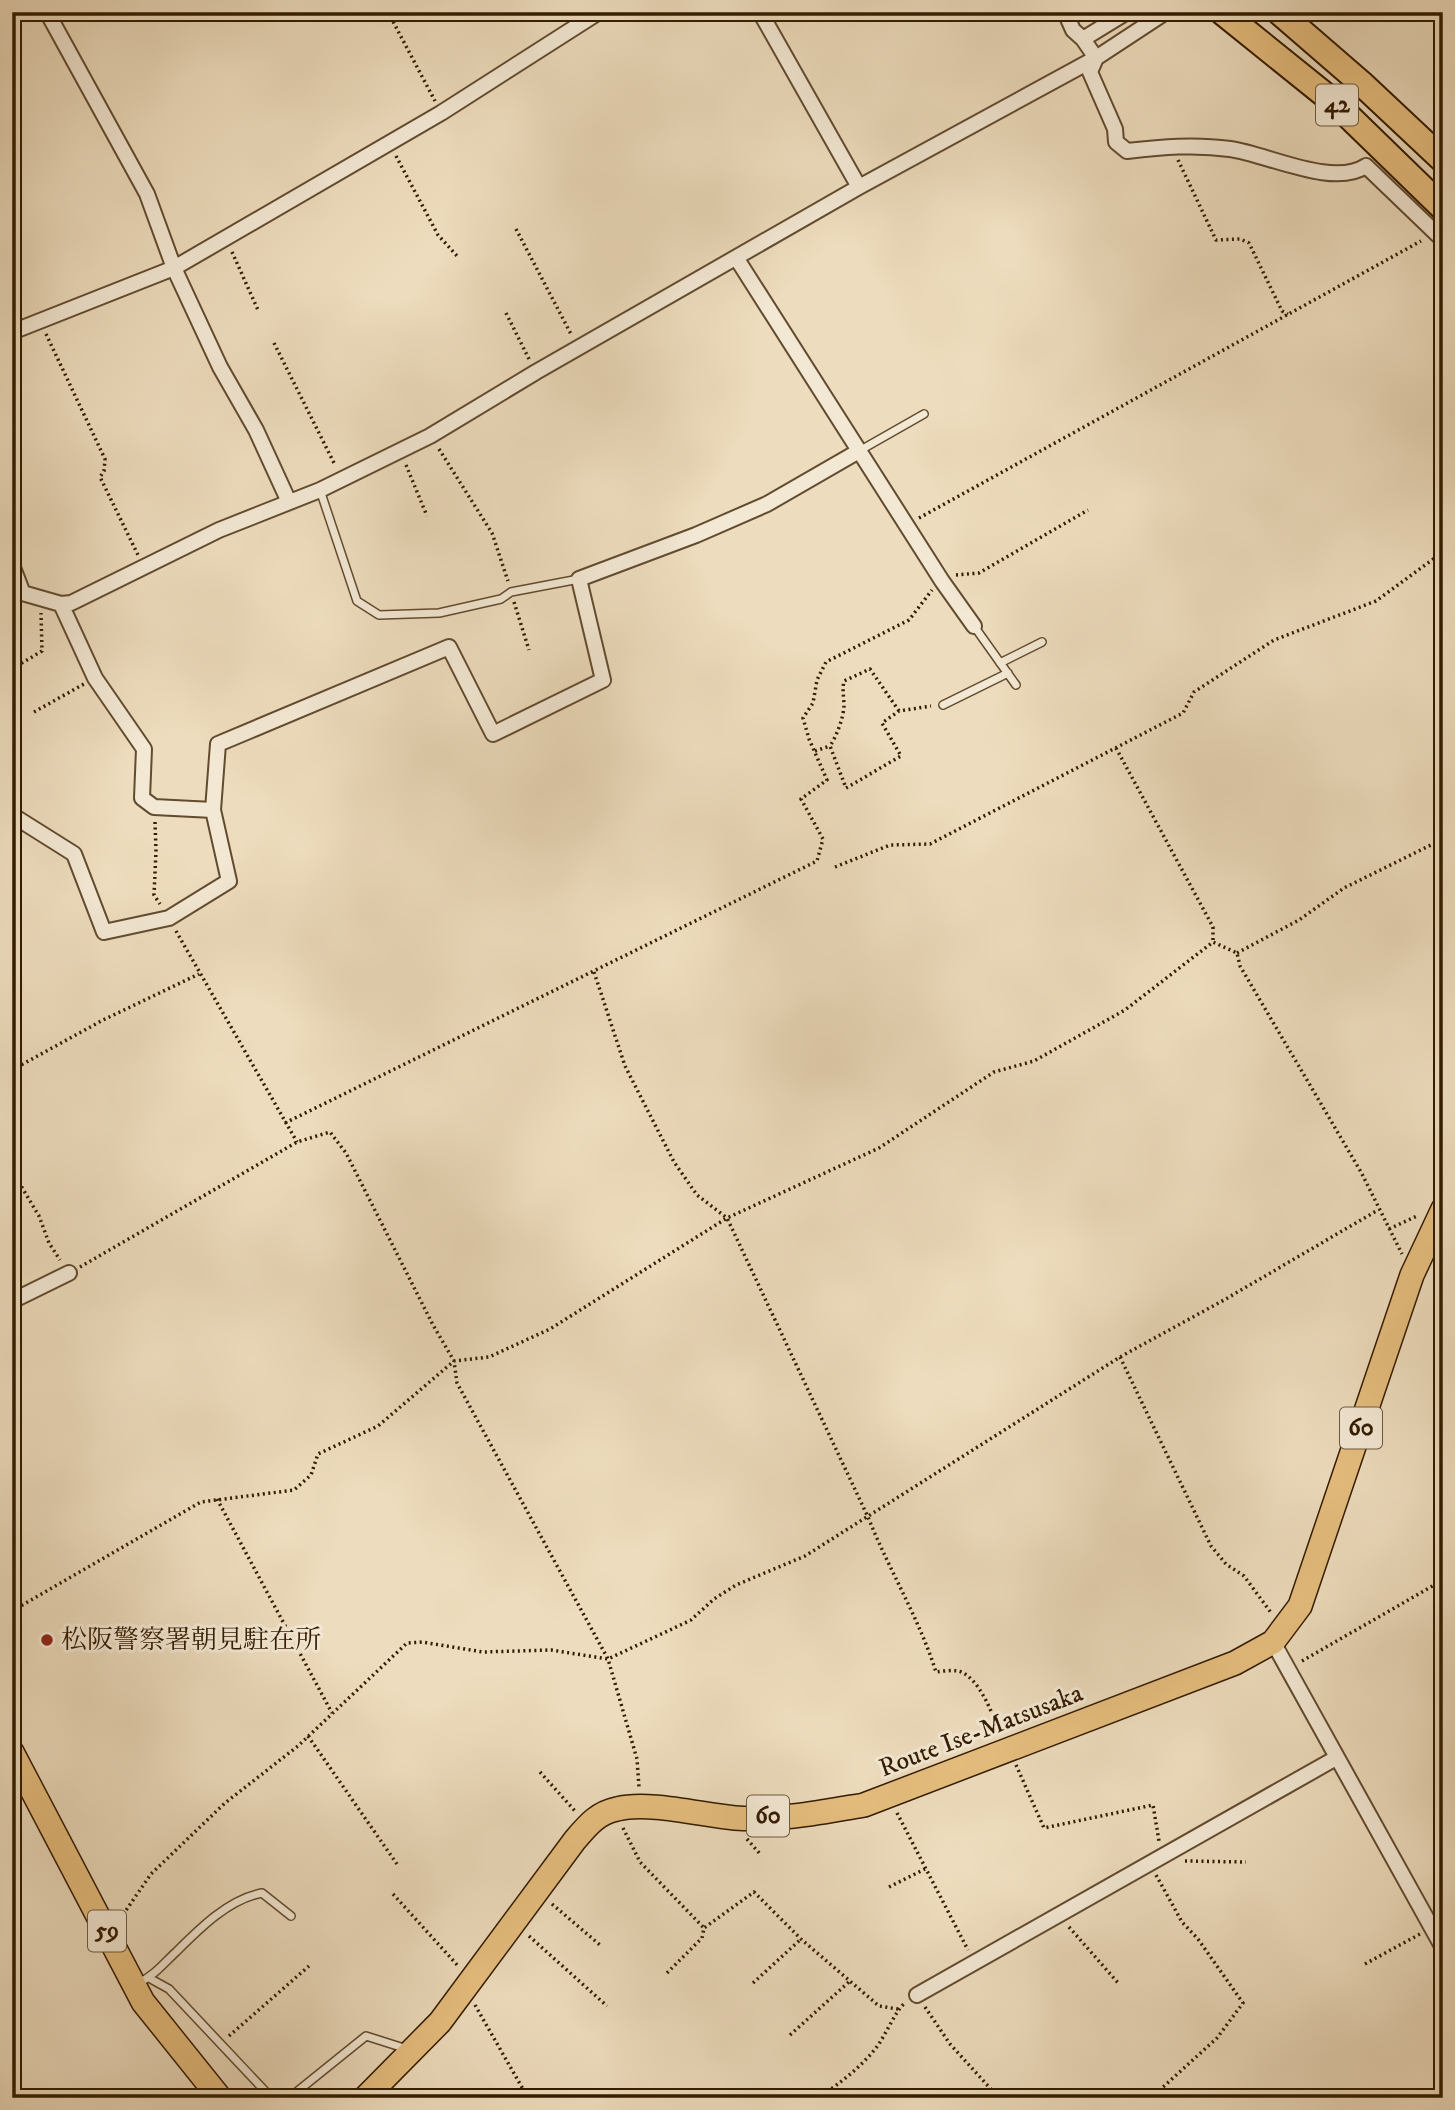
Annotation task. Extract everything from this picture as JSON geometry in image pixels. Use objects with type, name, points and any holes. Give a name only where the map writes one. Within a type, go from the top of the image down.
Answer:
[{"type":"highway","name":"42","points":[[1222,12],[1335,103],[1443,208]]},
{"type":"highway","name":"42","points":[[1279,12],[1361,83],[1443,160]]},
{"type":"main road","name":"Route Ise-Matsusaka","points":[[627,1808],[738,1818],[810,1814],[864,1805],[1235,1663],[1273,1642],[1300,1606],[1412,1275],[1441,1212]]},
{"type":"main road","name":"59","points":[[12,1752],[109,1935],[142,1981],[151,2012],[220,2098]]},
{"type":"main road","points":[[365,2098],[440,2022],[597,1816],[627,1808]]},
{"type":"street","points":[[47,12],[147,194],[174,268],[220,367],[256,430],[289,502]]},
{"type":"street","points":[[12,332],[174,268],[441,113],[599,12]]},
{"type":"street","points":[[760,12],[859,187]]},
{"type":"street","points":[[1065,12],[1073,30],[1096,58]]},
{"type":"street","points":[[1083,40],[1127,12]]},
{"type":"street","points":[[12,565],[17,591],[61,604],[71,603],[219,530],[320,490],[430,436],[577,348],[859,187],[1096,58],[1166,12]]},
{"type":"street","points":[[1096,58],[1090,72],[1115,130],[1116,142],[1127,151],[1171,146],[1231,149],[1333,174],[1355,173],[1366,166],[1439,237]]},
{"type":"street","points":[[737,258],[974,626]]},
{"type":"street","points":[[12,815],[74,854],[104,932],[169,918],[229,881],[213,810],[218,744],[449,647],[493,734],[603,680],[579,579],[696,535],[767,504],[859,451]]},
{"type":"street","points":[[61,604],[95,678],[144,749],[142,798],[154,807],[213,810]]},
{"type":"street","points":[[12,1301],[69,1273]]},
{"type":"street","points":[[1273,1642],[1443,1948]]},
{"type":"street","points":[[917,1995],[1336,1758]]},
{"type":"lane","points":[[859,451],[924,414]]},
{"type":"lane","points":[[320,490],[357,601],[379,615],[439,612],[501,599],[511,592],[579,579]]},
{"type":"lane","points":[[974,626],[1016,685]]},
{"type":"lane","points":[[1000,663],[1042,642]]},
{"type":"lane","points":[[943,705],[1008,673]]},
{"type":"lane","points":[[142,1981],[190,1938],[247,1896],[262,1893],[290,1916]]},
{"type":"lane","points":[[142,1981],[169,1989],[265,2091],[264,2097]]},
{"type":"lane","points":[[289,2098],[366,2036],[412,2050]]},
{"type":"lane","points":[[299,2090],[306,2098]]},
{"type":"path","points":[[388,12],[441,113]]},
{"type":"path","points":[[392,141],[399,164],[438,235],[458,257]]},
{"type":"path","points":[[1171,146],[1216,240],[1240,239],[1249,243],[1282,311],[1289,314]]},
{"type":"path","points":[[516,229],[577,348]]},
{"type":"path","points":[[907,525],[1289,314],[1439,237]]},
{"type":"path","points":[[226,238],[258,310]]},
{"type":"path","points":[[506,313],[536,372]]},
{"type":"path","points":[[39,321],[105,459],[104,471],[100,477],[143,566]]},
{"type":"path","points":[[274,343],[342,479]]},
{"type":"path","points":[[430,436],[492,533],[529,650]]},
{"type":"path","points":[[399,451],[427,516]]},
{"type":"path","points":[[285,1123],[817,860],[823,839],[801,799],[827,780],[803,718],[813,703],[817,680],[826,662],[909,620],[926,595],[942,580],[957,575],[979,573],[1088,510]]},
{"type":"path","points":[[835,867],[890,845],[930,845],[1183,713],[1194,692],[1274,640],[1377,601],[1443,552]]},
{"type":"path","points":[[12,669],[42,651],[40,596]]},
{"type":"path","points":[[814,751],[830,746],[835,738],[844,706],[844,681],[870,669],[899,711]]},
{"type":"path","points":[[34,712],[95,678]]},
{"type":"path","points":[[830,746],[846,788],[901,756],[882,723],[899,711],[943,705]]},
{"type":"path","points":[[1115,748],[1213,927],[1213,942]]},
{"type":"path","points":[[154,807],[154,895],[297,1142]]},
{"type":"path","points":[[1237,953],[1299,920],[1344,888],[1443,839]]},
{"type":"path","points":[[1213,942],[1237,953]]},
{"type":"path","points":[[12,1611],[201,1502],[294,1490],[311,1475],[318,1454],[378,1426],[454,1362],[489,1357],[550,1329],[727,1218],[879,1148],[994,1072],[1034,1060],[1125,1010],[1213,942]]},
{"type":"path","points":[[1237,953],[1240,966],[1361,1172],[1412,1275]]},
{"type":"path","points":[[594,972],[625,1066],[674,1162],[696,1195],[727,1218],[868,1517],[880,1548],[925,1638],[936,1672],[957,1671],[970,1676],[994,1718],[1002,1742],[1009,1751],[1044,1828],[1153,1805],[1162,1856],[1155,1876],[1182,1922],[1198,1939],[1243,2003],[1217,2038],[1150,2098]]},
{"type":"path","points":[[12,1070],[103,1020],[199,974]]},
{"type":"path","points":[[12,1167],[39,1216],[49,1243],[69,1273],[297,1142],[330,1132],[346,1153],[454,1362],[457,1383],[608,1659],[637,1759],[640,1779],[627,1808],[625,1833],[640,1862],[704,1928]]},
{"type":"path","points":[[109,1935],[150,1874],[226,1803],[308,1736],[407,1643],[422,1642],[482,1651],[551,1650],[608,1659],[691,1620],[714,1599],[736,1585],[805,1556],[1120,1357],[1378,1210]]},
{"type":"path","points":[[1388,1229],[1427,1213],[1441,1212]]},
{"type":"path","points":[[1120,1357],[1211,1546],[1226,1564],[1244,1576],[1275,1619],[1273,1642]]},
{"type":"path","points":[[217,1499],[332,1713]]},
{"type":"path","points":[[1289,1668],[1443,1580]]},
{"type":"path","points":[[308,1736],[399,1867]]},
{"type":"path","points":[[540,1772],[588,1826]]},
{"type":"path","points":[[895,1794],[897,1812],[975,1962]]},
{"type":"path","points":[[1162,1856],[1190,1862],[1246,1862]]},
{"type":"path","points":[[889,1887],[925,1868]]},
{"type":"path","points":[[539,1889],[548,1901],[600,1945]]},
{"type":"path","points":[[667,1973],[702,1938],[704,1928],[754,1892],[801,1939],[879,2006],[898,2009]]},
{"type":"path","points":[[1059,1914],[1119,1984]]},
{"type":"path","points":[[514,1923],[607,2006]]},
{"type":"path","points":[[1365,1965],[1430,1927]]},
{"type":"path","points":[[753,1983],[801,1939]]},
{"type":"path","points":[[220,2043],[309,1966]]},
{"type":"path","points":[[790,2035],[850,1981]]},
{"type":"path","points":[[818,2098],[841,2082],[874,2050],[890,2029],[898,2009],[917,1995],[950,2044],[999,2098]]},
{"type":"place","name":"松阪警察署朝見駐在所","points":[[47,1640]]}]
